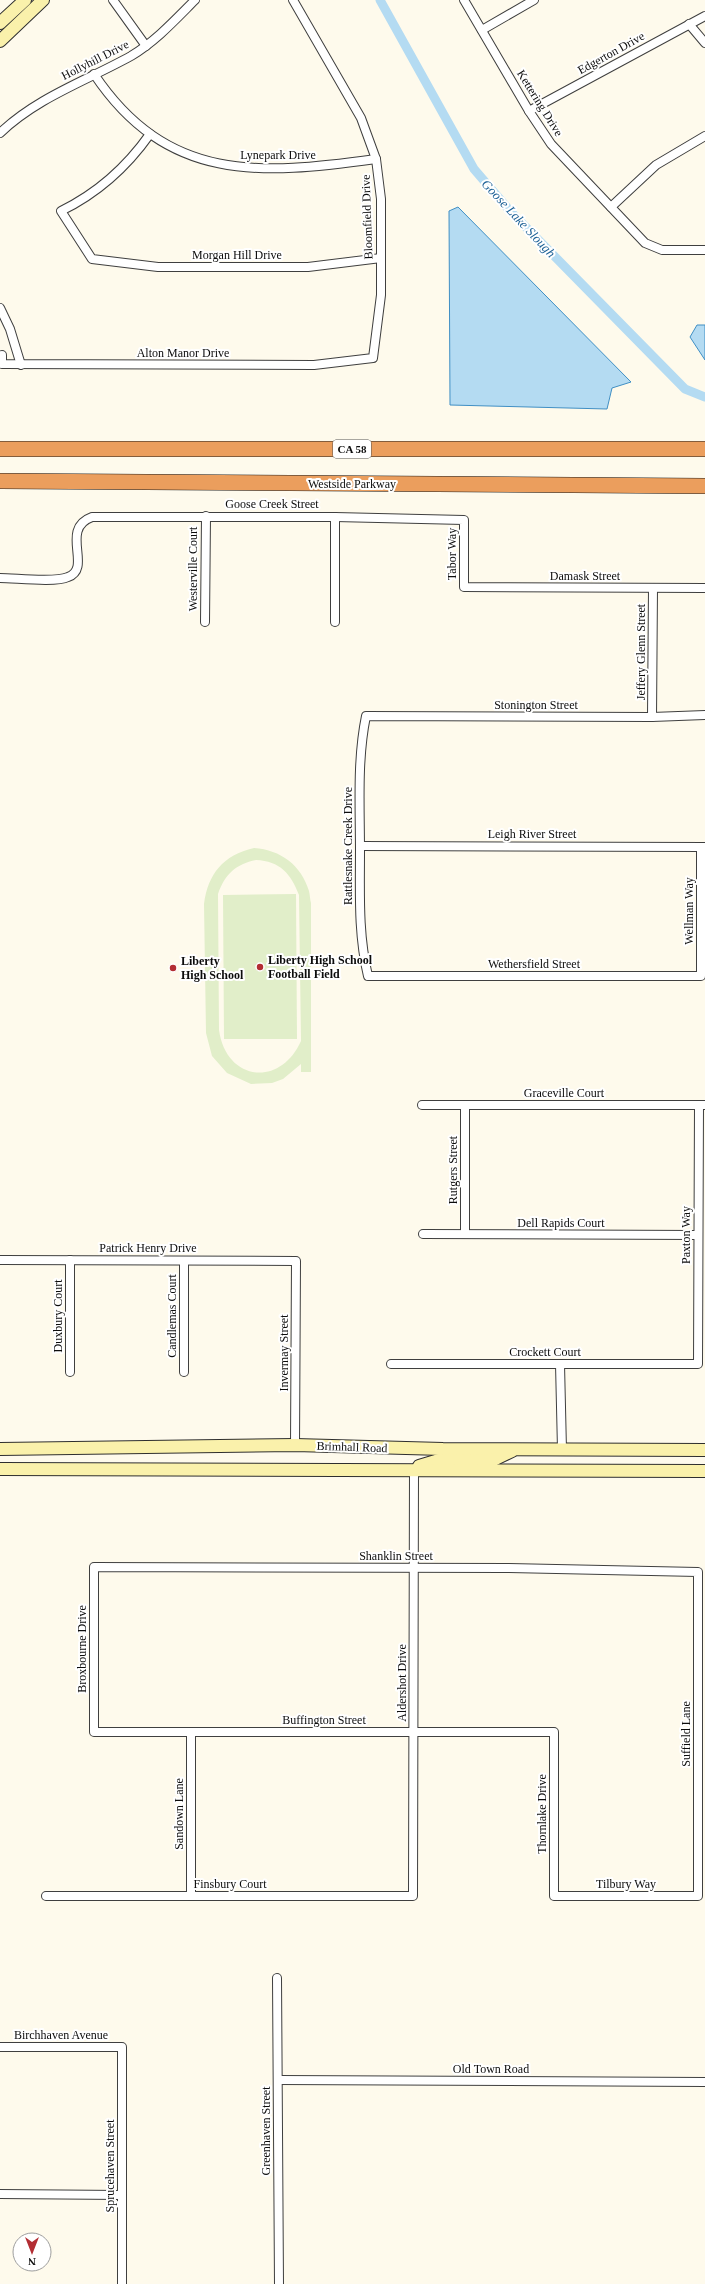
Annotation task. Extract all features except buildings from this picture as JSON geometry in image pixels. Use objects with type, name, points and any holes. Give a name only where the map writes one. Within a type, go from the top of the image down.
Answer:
[{"type":"highway","name":"CA 58","points":[[0,449],[705,449]]},
{"type":"highway","name":"Westside Parkway","points":[[0,481],[705,486]]},
{"type":"street","points":[[0,23],[25,0]]},
{"type":"street","points":[[0,41],[44,0]]},
{"type":"street","points":[[113,0],[146,46]]},
{"type":"street","name":"Hollyhill Drive","points":[[0,133],[32,107],[146,46],[162,33],[195,0]]},
{"type":"street","name":"Bloomfield Drive","points":[[293,0],[361,118],[376,159],[381,198],[381,295],[373,358]]},
{"type":"street","name":"Kettering Drive","points":[[464,0],[529,111],[551,144],[645,244],[662,250],[705,250]]},
{"type":"street","points":[[482,30],[534,0]]},
{"type":"street","name":"Edgerton Drive","points":[[529,111],[705,16]]},
{"type":"street","points":[[689,24],[705,43]]},
{"type":"street","name":"Lynepark Drive","points":[[94,74],[117,105],[150,134],[166,144],[198,158],[241,168],[301,169],[376,159]]},
{"type":"street","name":"Morgan Hill Drive","points":[[150,134],[138,151],[112,178],[96,191],[61,211],[92,259],[158,267],[308,267],[381,258]]},
{"type":"street","points":[[611,207],[656,165],[705,136]]},
{"type":"street","points":[[691,144],[705,144]]},
{"type":"street","points":[[0,308],[10,329],[21,364]]},
{"type":"street","name":"Alton Manor Drive","points":[[2,355],[2,364],[314,365],[373,358]]},
{"type":"street","name":"Westerville Court","points":[[205,622],[206,516]]},
{"type":"street","name":"Goose Creek Street","points":[[0,578],[61,579],[71,576],[78,565],[76,535],[82,523],[86,520],[97,517],[335,517],[464,520]]},
{"type":"street","points":[[334,622],[335,517]]},
{"type":"street","name":"Tabor Way","points":[[464,520],[464,588]]},
{"type":"street","name":"Damask Street","points":[[464,588],[705,588]]},
{"type":"street","name":"Jeffery Glenn Street","points":[[652,717],[653,588]]},
{"type":"street","name":"Stonington Street","points":[[366,716],[652,717],[705,715]]},
{"type":"street","name":"Rattlesnake Creek Drive","points":[[366,716],[360,757],[360,846],[361,935],[368,976]]},
{"type":"street","name":"Leigh River Street","points":[[360,846],[703,847]]},
{"type":"street","name":"Wellman Way","points":[[701,976],[703,847]]},
{"type":"street","name":"Wethersfield Street","points":[[368,976],[701,976]]},
{"type":"street","name":"Graceville Court","points":[[422,1105],[702,1105]]},
{"type":"street","name":"Rutgers Street","points":[[465,1105],[465,1234]]},
{"type":"street","name":"Paxton Way","points":[[698,1364],[698,1235],[702,1105]]},
{"type":"street","name":"Dell Rapids Court","points":[[423,1234],[698,1235]]},
{"type":"street","name":"Patrick Henry Drive","points":[[0,1260],[296,1261]]},
{"type":"street","name":"Duxbury Court","points":[[70,1260],[70,1372]]},
{"type":"street","name":"Candlemas Court","points":[[184,1260],[184,1372]]},
{"type":"street","name":"Invermay Street","points":[[295,1445],[296,1261]]},
{"type":"street","name":"Crockett Court","points":[[391,1364],[698,1364]]},
{"type":"street","points":[[560,1364],[562,1450]]},
{"type":"street","name":"Brimhall Road","points":[[0,1449],[295,1445],[515,1450],[705,1450]]},
{"type":"street","points":[[414,1470],[423,1464],[439,1460],[491,1461],[515,1450]]},
{"type":"street","name":"Brimhall Road","points":[[0,1469],[705,1471]]},
{"type":"street","name":"Aldershot Drive","points":[[413,1896],[414,1470]]},
{"type":"street","name":"Shanklin Street","points":[[94,1567],[414,1568],[698,1572]]},
{"type":"street","name":"Broxbourne Drive","points":[[94,1567],[94,1732]]},
{"type":"street","name":"Suffield Lane","points":[[698,1572],[702,1745],[698,1896]]},
{"type":"street","name":"Buffington Street","points":[[94,1732],[554,1732]]},
{"type":"street","name":"Sandown Lane","points":[[191,1732],[191,1896]]},
{"type":"street","name":"Thornlake Drive","points":[[554,1732],[554,1896]]},
{"type":"street","name":"Finsbury Court","points":[[46,1896],[413,1896]]},
{"type":"street","name":"Tilbury Way","points":[[554,1896],[698,1896]]},
{"type":"street","name":"Greenhaven Street","points":[[277,1978],[279,2284]]},
{"type":"street","name":"Birchhaven Avenue","points":[[0,2047],[122,2047]]},
{"type":"street","name":"Sprucehaven Street","points":[[122,2047],[122,2284]]},
{"type":"street","name":"Old Town Road","points":[[278,2080],[705,2082]]},
{"type":"street","points":[[0,2194],[122,2195]]},
{"type":"green space","points":[[254,848],[264,849],[289,860],[301,874],[309,891],[311,903],[311,1072],[301,1072],[301,1064],[283,1079],[272,1083],[251,1084],[227,1073],[212,1056],[206,1033],[204,904],[206,893],[213,875],[219,867],[234,855]],"holes":[[[256,860],[272,863],[284,870],[292,881],[299,895],[301,1041],[292,1056],[280,1066],[268,1072],[255,1072],[242,1068],[232,1060],[224,1047],[219,1030],[218,894],[224,881],[237,867]]]},
{"type":"green space","name":"Liberty High School Football Field","points":[[296,894],[297,1039],[224,1039],[223,895]]},
{"type":"water","points":[[458,207],[631,382],[612,388],[607,409],[450,405],[449,211]]},
{"type":"water","points":[[697,325],[705,325],[705,360],[690,337]]},
{"type":"waterway","name":"Goose Lake Slough","points":[[380,0],[474,169],[510,211],[685,389],[705,397]]},
{"type":"place","name":"Liberty High School Football Field","points":[[260,967]]},
{"type":"place","name":"Liberty High School","points":[[173,968]]}]
